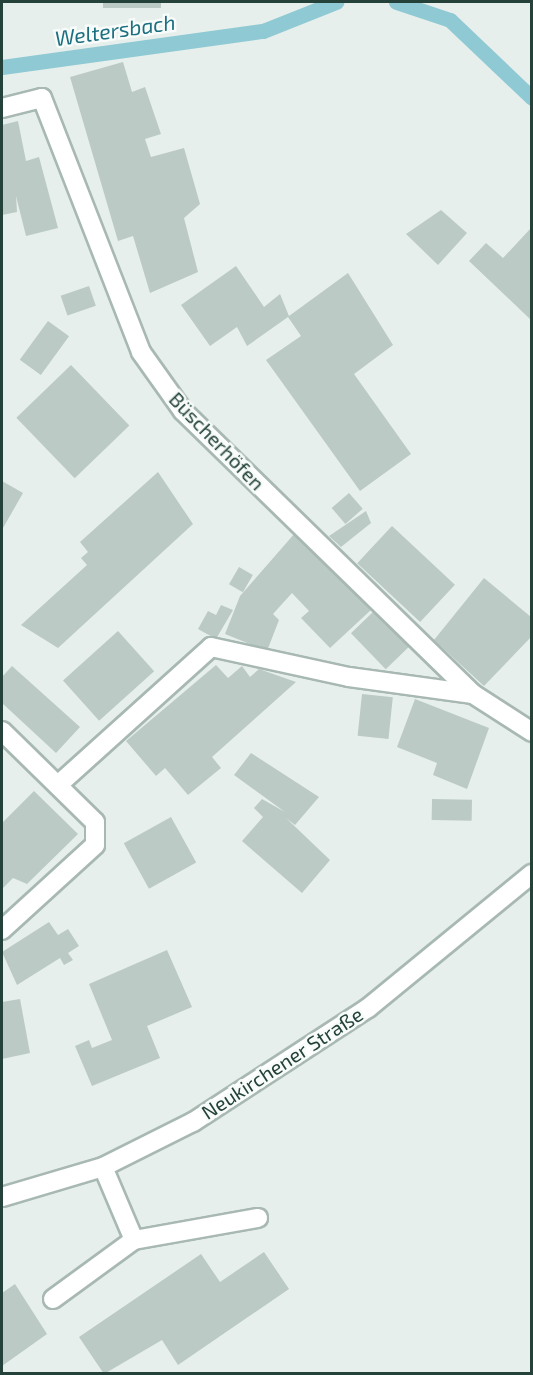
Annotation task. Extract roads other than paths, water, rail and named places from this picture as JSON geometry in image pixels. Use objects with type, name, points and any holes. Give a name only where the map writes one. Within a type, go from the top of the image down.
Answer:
[{"type":"street","name":"Büscherhöfen","points":[[2,108],[42,98],[141,351],[183,411],[473,694],[531,732]]},
{"type":"street","name":"Büscherhöfen","points":[[58,785],[211,647],[349,676],[473,694]]},
{"type":"street","points":[[2,731],[95,822],[95,845],[2,930]]},
{"type":"street","name":"Neukirchener Straße","points":[[2,1197],[103,1167],[193,1122],[368,1008],[531,874]]},
{"type":"street","points":[[103,1167],[134,1240]]},
{"type":"street","points":[[53,1299],[134,1240],[258,1218]]},
{"type":"waterway","name":"Weltersbach","points":[[2,67],[263,31],[336,2]]},
{"type":"waterway","name":"Weltersbach","points":[[396,2],[450,20],[532,98]]}]
